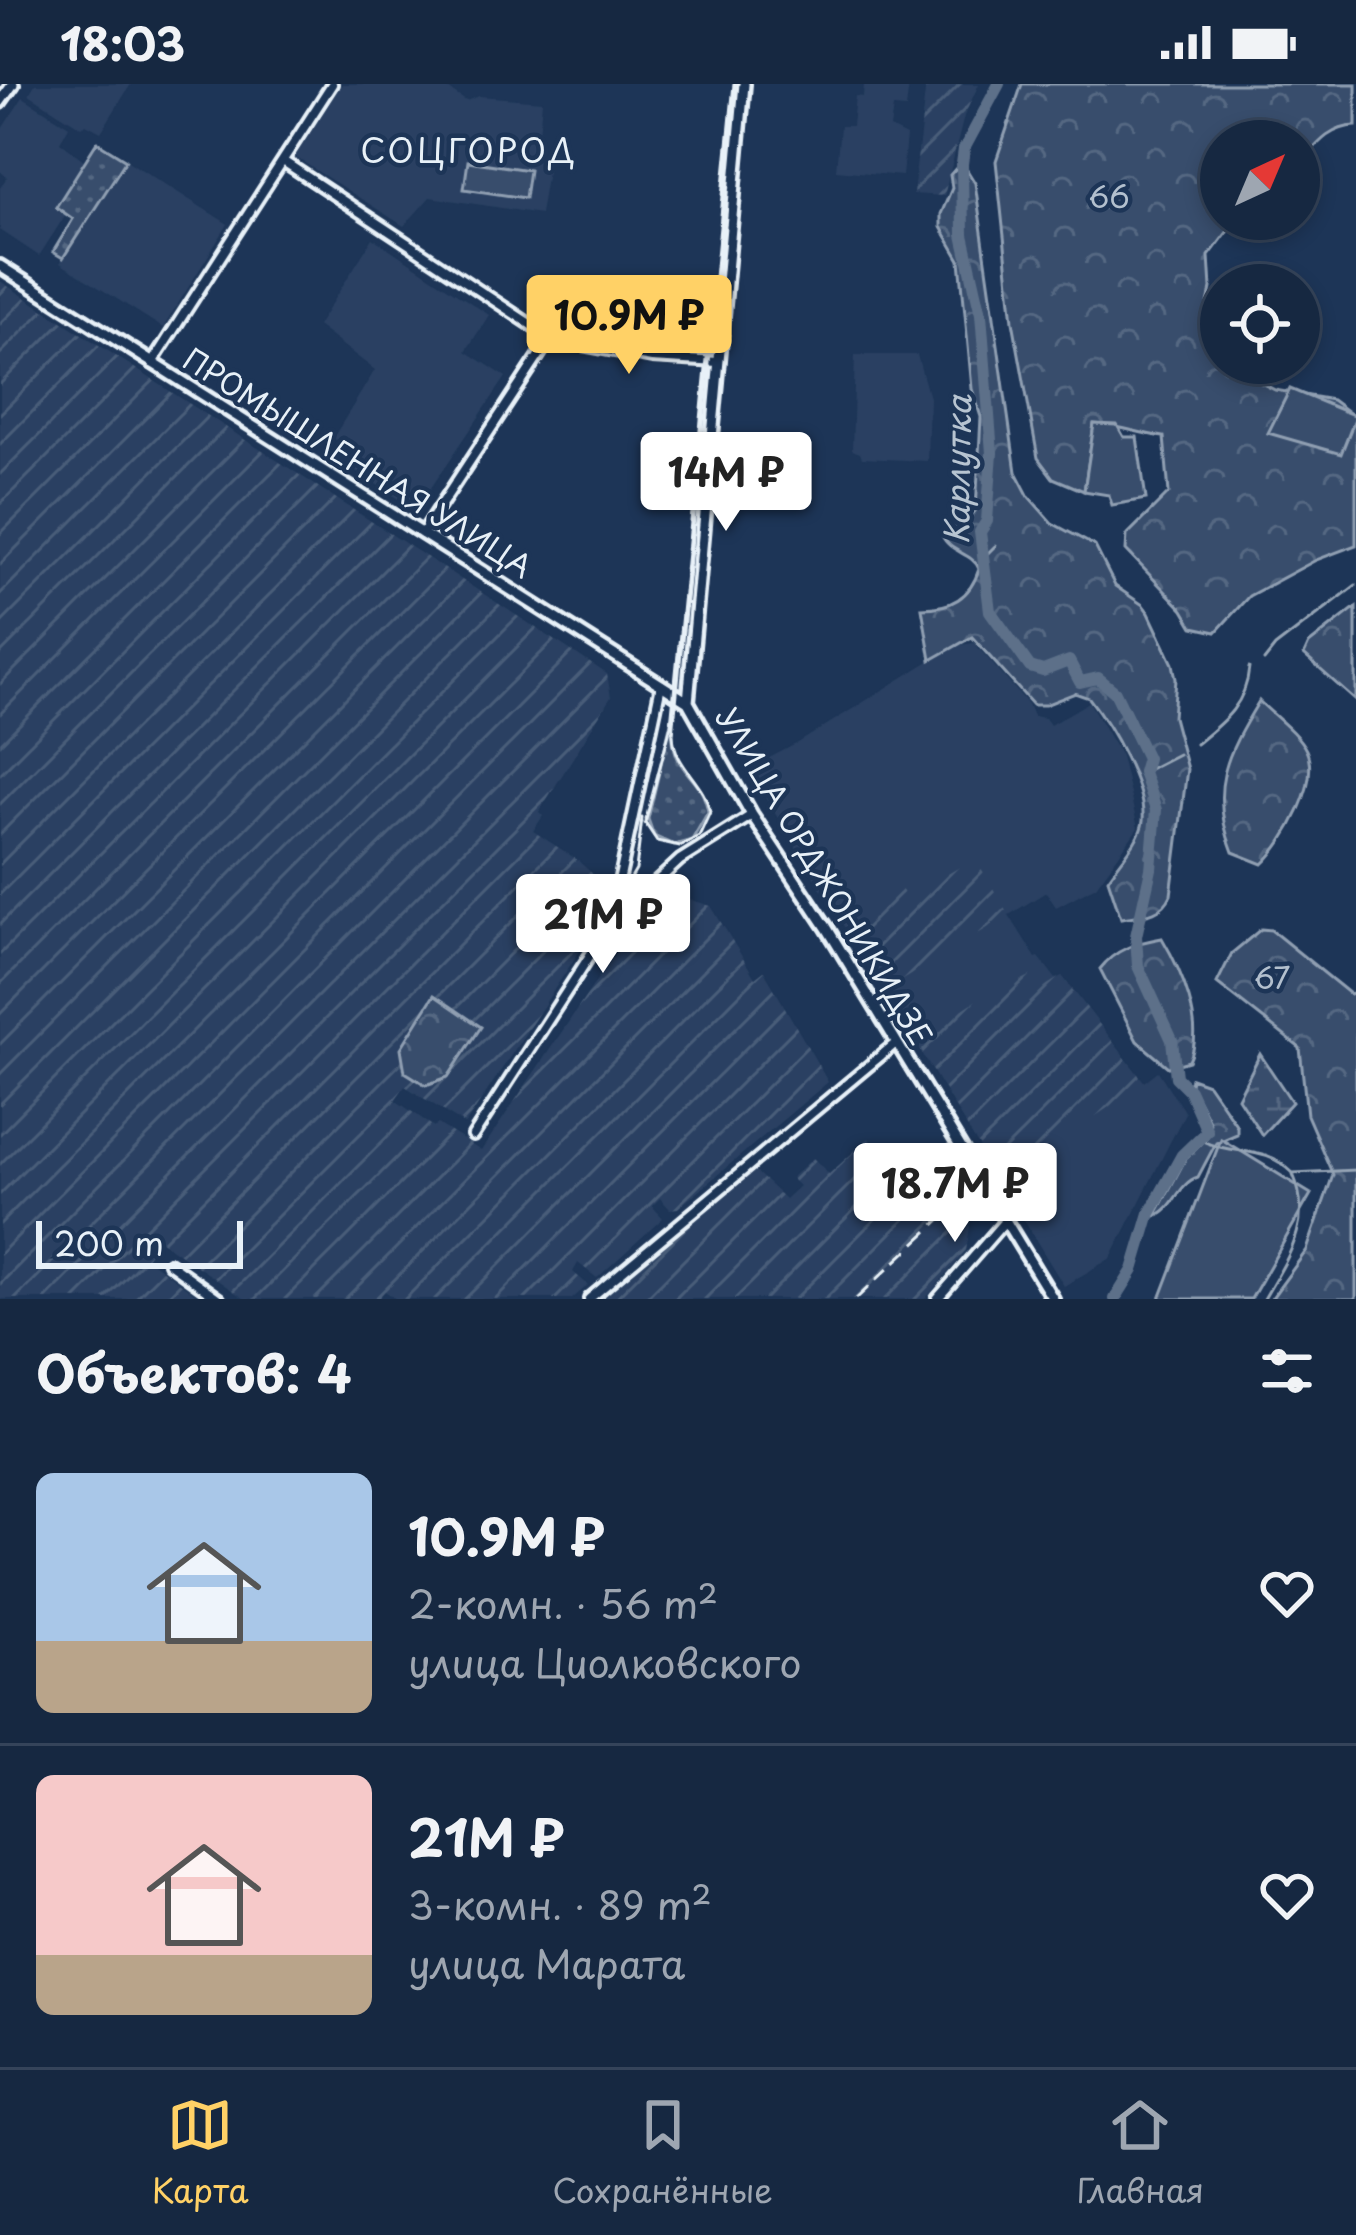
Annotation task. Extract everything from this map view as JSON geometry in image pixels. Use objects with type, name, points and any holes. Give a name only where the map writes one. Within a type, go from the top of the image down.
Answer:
[{"type":"main road","points":[[0,102],[14,84]]},
{"type":"main road","name":"УЛИЦА ОРДЖОНИКИДЗЕ","points":[[744,84],[688,702],[752,814],[1053,1299]]},
{"type":"main road","name":"ПРОМЫШЛЕННАЯ УЛИЦА","points":[[0,266],[688,702]]},
{"type":"street","points":[[152,363],[332,84]]},
{"type":"street","points":[[283,161],[554,340],[652,358],[718,362]]},
{"type":"street","points":[[422,534],[544,348],[554,340]]},
{"type":"street","points":[[609,926],[661,685]]},
{"type":"street","points":[[472,1136],[609,926],[680,860],[752,814]]},
{"type":"street","points":[[589,1299],[896,1043]]},
{"type":"street","points":[[937,1299],[1005,1221]]},
{"type":"street","points":[[170,1263],[219,1299]]},
{"type":"shaded area","points":[[35,84],[131,84],[101,132],[86,124],[81,127],[29,94]]},
{"type":"shaded area","points":[[342,84],[440,84],[466,101],[479,96],[542,101],[537,156],[549,158],[540,214],[430,197],[404,226],[295,157]]},
{"type":"shaded area","points":[[864,84],[909,84],[906,109],[893,108],[890,128],[906,136],[902,176],[836,170],[840,126],[852,126],[855,96],[863,97]]},
{"type":"shaded area","points":[[926,84],[979,84],[964,116],[944,196],[913,194]]},
{"type":"shaded area","points":[[23,97],[69,126],[60,142],[85,161],[56,207],[66,214],[39,256],[0,230],[0,188],[7,177],[0,171],[0,132]]},
{"type":"shaded area","points":[[126,160],[228,224],[163,328],[60,263]]},
{"type":"shaded area","points":[[373,238],[489,315],[466,351],[506,377],[416,510],[336,458],[344,445],[333,438],[375,370],[317,326]]},
{"type":"shaded area","points":[[0,281],[607,674],[611,697],[539,812],[543,816],[533,831],[605,885],[605,895],[594,911],[602,917],[465,1125],[405,1086],[395,1100],[481,1151],[658,890],[711,906],[755,978],[764,971],[828,1082],[678,1208],[670,1209],[660,1198],[652,1206],[663,1218],[597,1278],[578,1263],[573,1272],[588,1285],[572,1299],[396,1299],[385,1291],[378,1299],[245,1299],[159,1240],[146,1258],[202,1299],[0,1299]]},
{"type":"shaded area","points":[[855,355],[917,355],[929,398],[927,461],[862,458],[852,450]]},
{"type":"shaded area","points":[[974,643],[1028,704],[1033,716],[1045,718],[1050,725],[1089,702],[1121,756],[1138,828],[1096,886],[1056,907],[1046,892],[1009,915],[1036,958],[1056,979],[1062,976],[1144,1082],[1158,1071],[1185,1113],[1111,1258],[1064,1286],[748,769],[931,660],[959,645]]},
{"type":"shaded area","points":[[975,858],[1009,915],[884,991],[841,921],[899,886],[907,898]]},
{"type":"shaded area","points":[[1036,973],[1044,987],[1062,976],[1145,1083],[1000,1180],[911,1035],[960,1006],[963,1009],[989,992],[992,995]]},
{"type":"shaded area","points":[[869,1138],[897,1193],[942,1157],[974,1201],[966,1251],[925,1299],[597,1299],[753,1169],[785,1199],[799,1186],[791,1178],[813,1158],[829,1174]]},
{"type":"green space","name":"66","points":[[1022,84],[1356,84],[1356,126],[1320,142],[1320,120],[1200,120],[1200,240],[1221,240],[1209,256],[1210,264],[1200,264],[1200,384],[1263,384],[1332,400],[1356,418],[1356,545],[1316,560],[1249,596],[1216,632],[1193,627],[1183,610],[1126,550],[1127,535],[1169,493],[1164,437],[1094,424],[1084,491],[1053,478],[1038,458],[1013,321],[996,161]]},
{"type":"green space","points":[[97,142],[126,160],[63,258],[53,252],[73,219],[56,207]]},
{"type":"green space","points":[[468,161],[529,170],[525,198],[464,189]]},
{"type":"green space","points":[[957,167],[967,170],[975,183],[1016,472],[1029,497],[1052,523],[1095,546],[1115,586],[1149,613],[1173,664],[1173,717],[1187,769],[1171,895],[1150,913],[1121,918],[1108,879],[1138,836],[1142,807],[1125,756],[1089,698],[1075,693],[1033,705],[972,637],[931,660],[922,608],[958,599],[979,569],[942,535],[947,523],[967,521],[976,510],[981,417],[972,389],[960,260],[941,227],[952,188],[950,175]]},
{"type":"green space","points":[[1290,389],[1356,416],[1341,454],[1268,433]]},
{"type":"green space","points":[[1094,424],[1117,425],[1124,437],[1137,437],[1146,499],[1112,505],[1109,495],[1084,491]]},
{"type":"green space","points":[[1356,607],[1356,701],[1304,655],[1309,644]]},
{"type":"green space","points":[[1259,701],[1297,737],[1309,763],[1298,811],[1263,864],[1233,852],[1222,810],[1230,756]]},
{"type":"green space","points":[[673,713],[675,750],[699,787],[708,812],[692,840],[674,845],[654,836],[648,819]]},
{"type":"green space","name":"67","points":[[1261,929],[1271,930],[1350,994],[1356,992],[1356,1299],[1271,1299],[1307,1250],[1333,1175],[1307,1115],[1300,1048],[1217,983],[1232,953]]},
{"type":"green space","points":[[1162,938],[1183,982],[1195,1032],[1189,1061],[1168,1067],[1137,1041],[1100,969],[1128,948]]},
{"type":"green space","points":[[434,995],[481,1027],[448,1077],[426,1085],[405,1072],[401,1048]]},
{"type":"green space","points":[[1260,1054],[1292,1102],[1262,1135],[1238,1098]]},
{"type":"green space","points":[[1191,1078],[1208,1084],[1237,1126],[1237,1134],[1216,1143],[1198,1177],[1155,1216],[1186,1158],[1207,1137],[1210,1123]]},
{"type":"green space","points":[[1221,1139],[1311,1194],[1251,1299],[1160,1299]]},
{"type":"waterway","name":"Карлутка","points":[[999,84],[964,149],[962,164],[963,235],[981,314],[992,453],[987,521],[980,532],[990,611],[1030,667],[1043,671],[1069,661],[1080,682],[1098,678],[1115,692],[1147,758],[1143,772],[1156,810],[1151,869],[1136,936],[1138,966],[1172,1040],[1176,1077],[1189,1090],[1207,1131],[1182,1155],[1150,1213],[1133,1270],[1115,1299]]},
{"type":"waterway","points":[[985,556],[995,546]]},
{"type":"waterway","points":[[1264,661],[1275,647],[1356,585]]},
{"type":"waterway","points":[[1196,744],[1238,703],[1249,668]]},
{"type":"waterway","points":[[1143,772],[1178,754]]},
{"type":"waterway","points":[[1200,1140],[1260,1154],[1293,1173],[1356,1170]]},
{"type":"waterway","points":[[1264,1299],[1289,1254],[1299,1224],[1299,1191],[1293,1174]]},
{"type":"tram line","points":[[734,84],[671,725],[645,823],[657,841],[680,846],[699,836],[710,812],[678,756],[673,734],[736,84]]},
{"type":"tram line","points":[[606,892],[625,889],[636,870],[642,818]]},
{"type":"tram line","points":[[593,923],[613,897]]},
{"type":"railway","points":[[856,1299],[963,1198]]},
{"type":"district","name":"СОЦГОРОД","points":[[469,151]]}]
